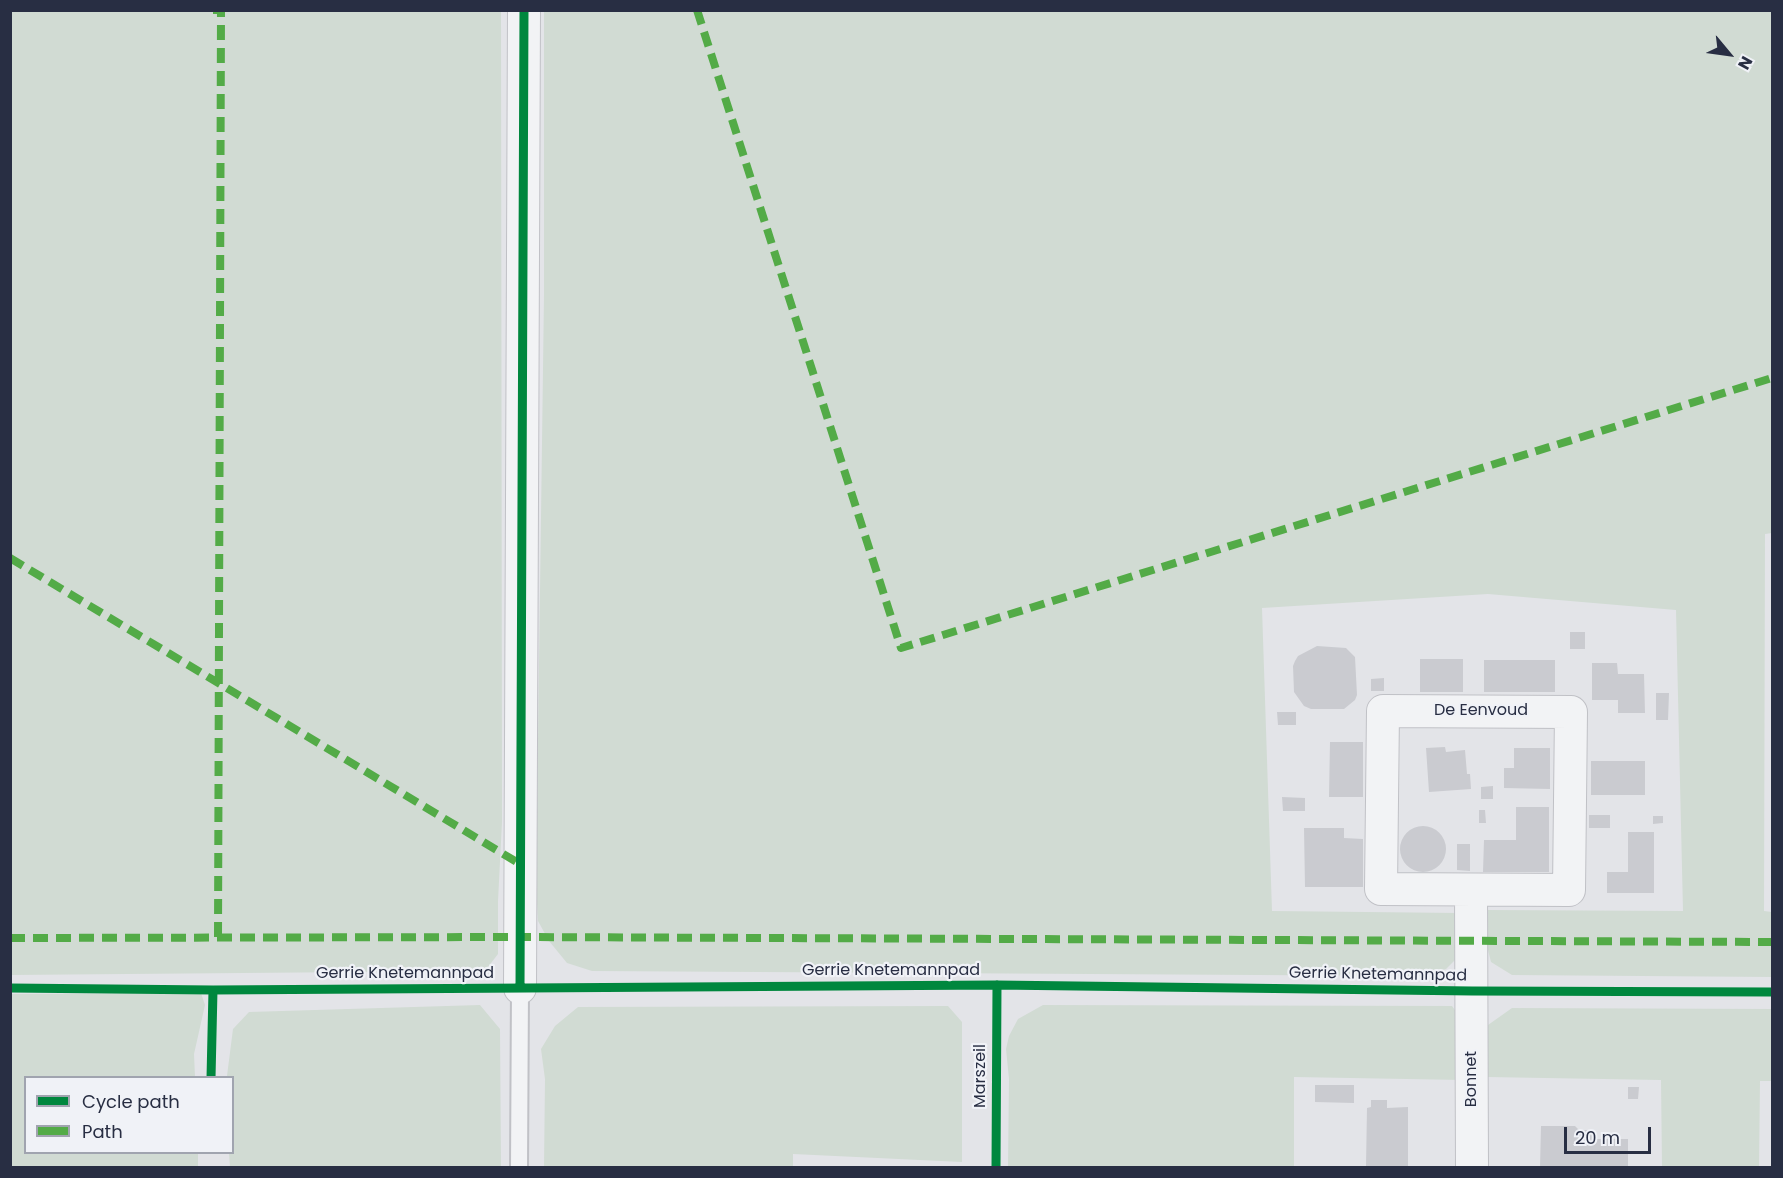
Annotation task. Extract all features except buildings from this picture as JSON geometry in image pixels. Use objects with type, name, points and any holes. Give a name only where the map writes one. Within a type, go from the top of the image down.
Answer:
[{"type":"street","points":[[520,988],[524,10]]},
{"type":"street","name":"De Eenvoud","points":[[1383,711],[1571,712],[1569,890],[1471,890],[1381,889],[1383,711]]},
{"type":"street","name":"Bonnet","points":[[1471,890],[1472,1167]]},
{"type":"lane","points":[[519,1167],[520,988]]},
{"type":"shaded area","points":[[10,11],[501,11],[502,822],[498,954],[488,967],[475,971],[11,975]]},
{"type":"shaded area","points":[[544,11],[1772,11],[1772,533],[1765,534],[1764,911],[1772,912],[1772,977],[1512,975],[1491,962],[1486,942],[1485,910],[1683,911],[1676,610],[1488,594],[1262,608],[1272,911],[1459,913],[1457,958],[1446,969],[1423,976],[592,971],[567,963],[549,941],[538,921],[536,887],[544,295]]},
{"type":"shaded area","points":[[201,993],[205,1005],[194,1054],[195,1076],[24,1076],[24,1154],[198,1154],[198,1167],[11,1167],[11,994]]},
{"type":"shaded area","points":[[480,1005],[500,1029],[501,1167],[230,1167],[229,1154],[234,1154],[234,1076],[227,1076],[233,1029],[249,1012]]},
{"type":"shaded area","points":[[1043,1005],[1452,1006],[1460,1017],[1463,1080],[1294,1077],[1294,1167],[1008,1167],[1009,1079],[1006,1049],[1009,1036],[1018,1019]]},
{"type":"shaded area","points":[[948,1006],[962,1022],[962,1162],[793,1154],[793,1167],[544,1167],[545,1079],[541,1049],[555,1026],[578,1007]]},
{"type":"shaded area","points":[[1512,1008],[1772,1009],[1772,1081],[1760,1081],[1759,1167],[1662,1167],[1661,1080],[1487,1077],[1488,1025]]},
{"type":"marked path","points":[[213,10],[221,10],[218,939]]},
{"type":"marked path","points":[[697,10],[901,648],[1772,378]]},
{"type":"marked path","points":[[10,558],[520,864]]},
{"type":"marked path","points":[[10,938],[519,937],[1772,942]]},
{"type":"cycle path","points":[[520,988],[524,10]]},
{"type":"cycle path","name":"Gerrie Knetemannpad","points":[[10,988],[213,990],[997,985],[1772,992]]},
{"type":"cycle path","name":"Marszeil","points":[[996,1168],[997,985]]},
{"type":"cycle path","points":[[211,1076],[213,990]]}]
